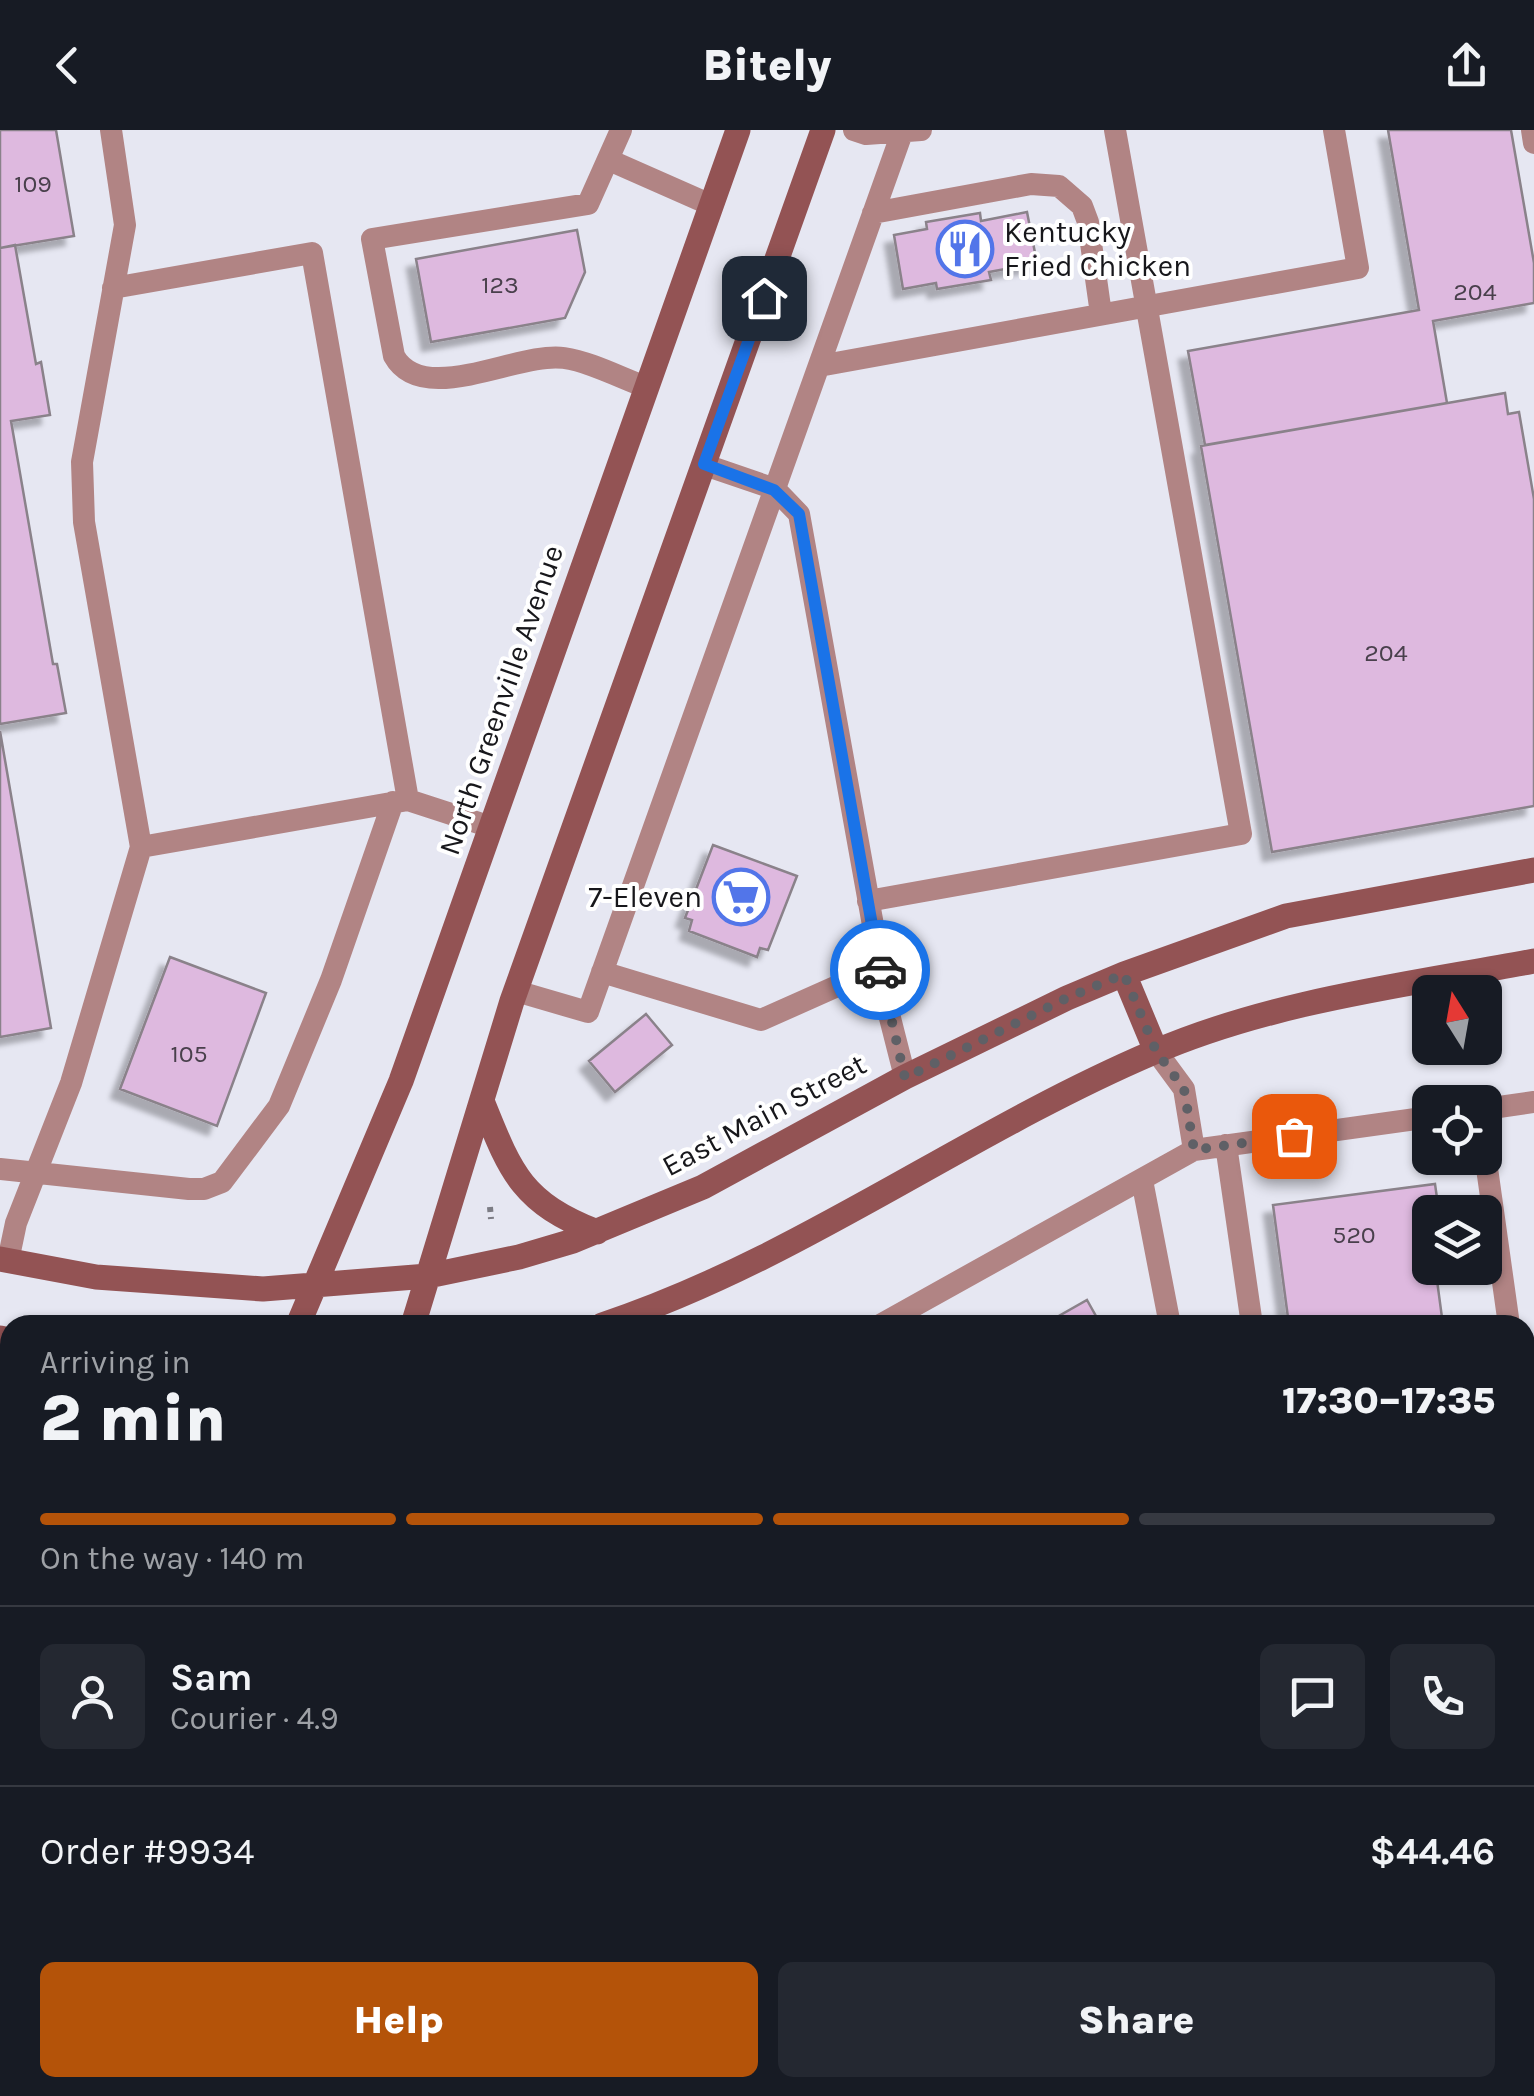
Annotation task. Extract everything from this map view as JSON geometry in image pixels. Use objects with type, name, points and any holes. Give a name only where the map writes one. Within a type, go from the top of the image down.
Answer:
[{"type":"main road","name":"North Greenville Avenue","points":[[302,1315],[401,1081],[738,130]]},
{"type":"main road","points":[[416,1315],[516,992],[823,130]]},
{"type":"main road","name":"East Main Street","points":[[4,1260],[96,1277],[264,1289],[428,1276],[520,1256],[596,1232],[703,1187],[905,1078],[1124,974],[1286,916],[1534,870]]},
{"type":"main road","points":[[630,1315],[729,1276],[992,1131],[1156,1051],[1272,1012],[1534,961]]},
{"type":"main road","points":[[1124,974],[1156,1051]]},
{"type":"main road","points":[[482,1101],[505,1158],[530,1196],[566,1220],[596,1232]]},
{"type":"lane","points":[[4,1260],[71,1083],[141,847],[84,522],[82,462],[125,225],[111,130]]},
{"type":"lane","points":[[622,130],[588,204],[372,239],[394,356],[400,366],[414,374],[440,378],[563,357],[646,387]]},
{"type":"lane","points":[[516,992],[588,1012],[873,213],[909,131],[866,134],[854,130]]},
{"type":"lane","points":[[868,901],[1241,834],[1115,130]]},
{"type":"lane","points":[[819,366],[1358,268],[1334,130]]},
{"type":"lane","points":[[1532,130],[1534,144]]},
{"type":"lane","points":[[609,160],[711,205]]},
{"type":"lane","points":[[873,213],[1031,184],[1059,186],[1082,206],[1088,222],[1101,314]]},
{"type":"lane","points":[[0,1169],[189,1189],[204,1189],[222,1182],[280,1106],[400,801],[312,254],[113,288]]},
{"type":"lane","points":[[704,464],[774,490],[799,514],[880,967],[905,1078]]},
{"type":"lane","points":[[141,847],[400,801],[491,827]]},
{"type":"lane","points":[[602,972],[762,1020],[880,967]]},
{"type":"lane","points":[[1156,1051],[1184,1089],[1194,1150]]},
{"type":"lane","points":[[1502,1107],[1534,1102]]},
{"type":"lane","points":[[898,1315],[1194,1150],[1412,1119]]},
{"type":"lane","points":[[1226,1145],[1251,1315]]},
{"type":"lane","points":[[1488,1175],[1508,1315]]},
{"type":"lane","points":[[1142,1180],[1168,1315]]},
{"type":"path","points":[[491,1218],[490,1207],[501,1203]]},
{"type":"building","points":[[0,130],[56,130],[74,236],[0,248]]},
{"type":"building","points":[[1388,130],[1511,130],[1534,263],[1534,303],[1433,321],[1447,403],[1205,445],[1188,351],[1419,310]]},
{"type":"building","name":"Kentucky Fried Chicken","points":[[1027,212],[1037,263],[989,272],[991,280],[937,289],[936,283],[903,289],[894,235],[927,229],[926,222],[980,213],[981,221]]},
{"type":"building","points":[[577,230],[585,272],[565,318],[431,342],[416,259]]},
{"type":"building","points":[[15,245],[36,364],[41,362],[50,415],[11,421],[53,664],[57,664],[66,713],[0,724],[0,248]]},
{"type":"building","points":[[1505,393],[1508,414],[1519,412],[1534,499],[1534,806],[1272,852],[1201,446]]},
{"type":"building","points":[[0,731],[51,1028],[0,1037]]},
{"type":"building","name":"7-Eleven","points":[[713,845],[797,876],[768,950],[760,948],[757,957],[689,931],[692,920],[685,918]]},
{"type":"building","points":[[170,957],[266,993],[217,1126],[120,1089]]},
{"type":"building","points":[[646,1014],[672,1045],[615,1092],[589,1061]]},
{"type":"building","points":[[1435,1184],[1437,1195],[1412,1195],[1412,1285],[1438,1285],[1442,1315],[1288,1315],[1273,1205]]},
{"type":"building","points":[[1087,1300],[1095,1315],[1061,1315]]},
{"type":"way so far","points":[[880,970],[905,1078],[1124,974],[1156,1051],[1184,1089],[1194,1150],[1294,1136]]},
{"type":"place","name":"Kentucky Fried Chicken","points":[[965,249]]},
{"type":"place","name":"7-Eleven","points":[[741,897]]},
{"type":"route","points":[[764,298],[704,464],[774,490],[799,514],[880,970]]}]
